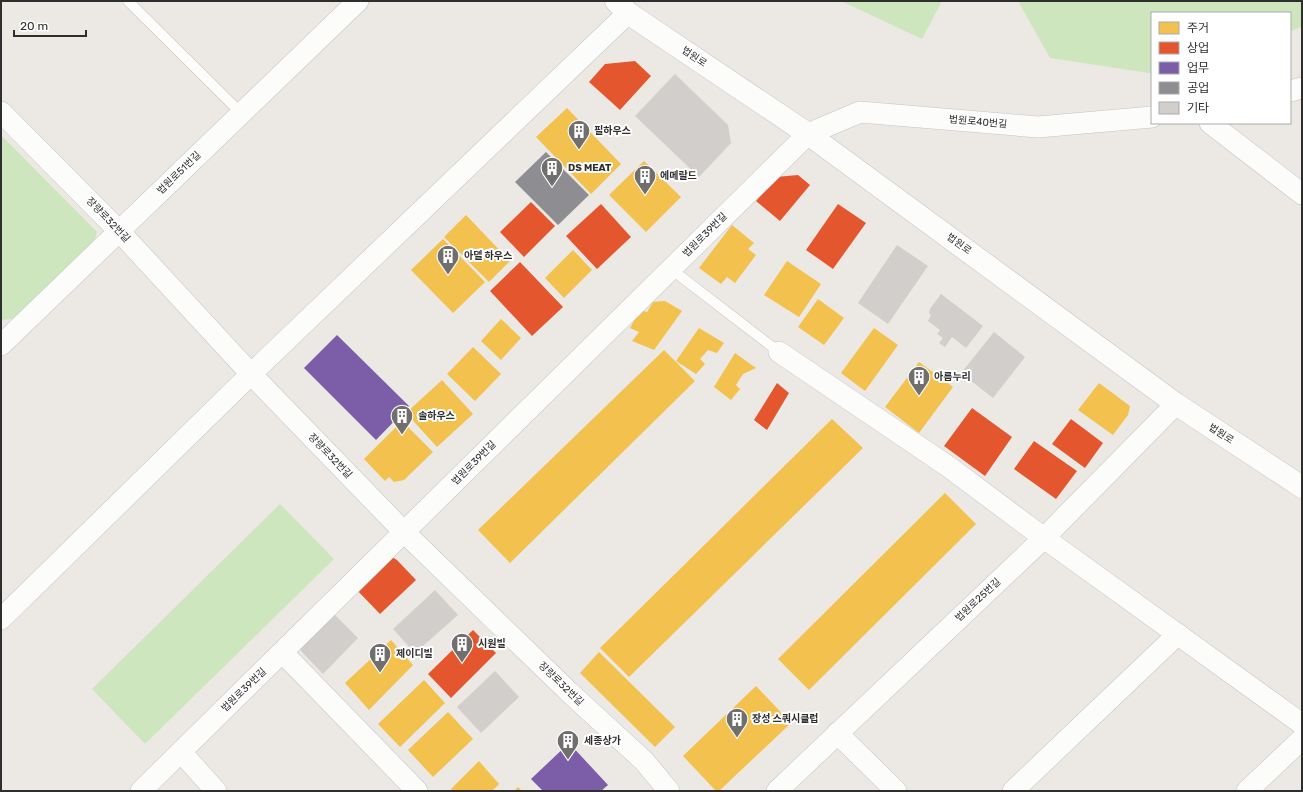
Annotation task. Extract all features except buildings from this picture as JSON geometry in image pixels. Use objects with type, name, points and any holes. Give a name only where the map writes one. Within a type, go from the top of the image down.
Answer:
[{"type":"main road","name":"법원로","points":[[622,7],[808,134],[1176,404],[1302,487]]},
{"type":"street","name":"법원로51번길","points":[[1,345],[358,1]]},
{"type":"street","points":[[1,619],[622,7]]},
{"type":"street","points":[[1291,91],[1302,88]]},
{"type":"street","name":"장량로32번길","points":[[1,112],[119,231],[251,374],[404,532],[568,691],[644,761],[669,791]]},
{"type":"street","name":"법원로40번길","points":[[808,134],[860,112],[1038,127],[1151,117]]},
{"type":"street","points":[[1211,124],[1302,194]]},
{"type":"street","name":"법원로39번길","points":[[141,791],[808,134]]},
{"type":"street","points":[[779,352],[949,467],[1044,538],[1302,724]]},
{"type":"street","name":"법원로25번길","points":[[776,791],[1044,538],[1176,404]]},
{"type":"street","points":[[1013,791],[1178,634]]},
{"type":"street","points":[[282,652],[417,791]]},
{"type":"street","points":[[837,733],[896,791]]},
{"type":"street","points":[[1247,791],[1302,739]]},
{"type":"street","points":[[181,752],[216,791]]},
{"type":"lane","points":[[128,1],[241,113]]},
{"type":"lane","points":[[671,269],[779,352]]},
{"type":"green space","points":[[841,1],[942,1],[922,39]]},
{"type":"green space","points":[[1018,1],[1302,1],[1302,27],[1291,31],[1291,12],[1151,12],[1151,73],[1050,58]]},
{"type":"green space","points":[[1,135],[97,232],[94,242],[12,319],[1,320]]},
{"type":"green space","points":[[280,504],[334,559],[145,744],[92,689]]},
{"type":"place","name":"필하우스","points":[[579,150]]},
{"type":"place","name":"DS MEAT","points":[[552,188]]},
{"type":"place","name":"에메랄드","points":[[645,196]]},
{"type":"place","name":"아델 하우스","points":[[448,276]]},
{"type":"place","name":"아름누리","points":[[919,396]]},
{"type":"place","name":"솔하우스","points":[[402,436]]},
{"type":"place","name":"시원빌","points":[[462,664]]},
{"type":"place","name":"제이디빌","points":[[380,674]]},
{"type":"place","name":"장성 스쿼시클럽","points":[[737,738]]},
{"type":"place","name":"세종상가","points":[[568,760]]}]
